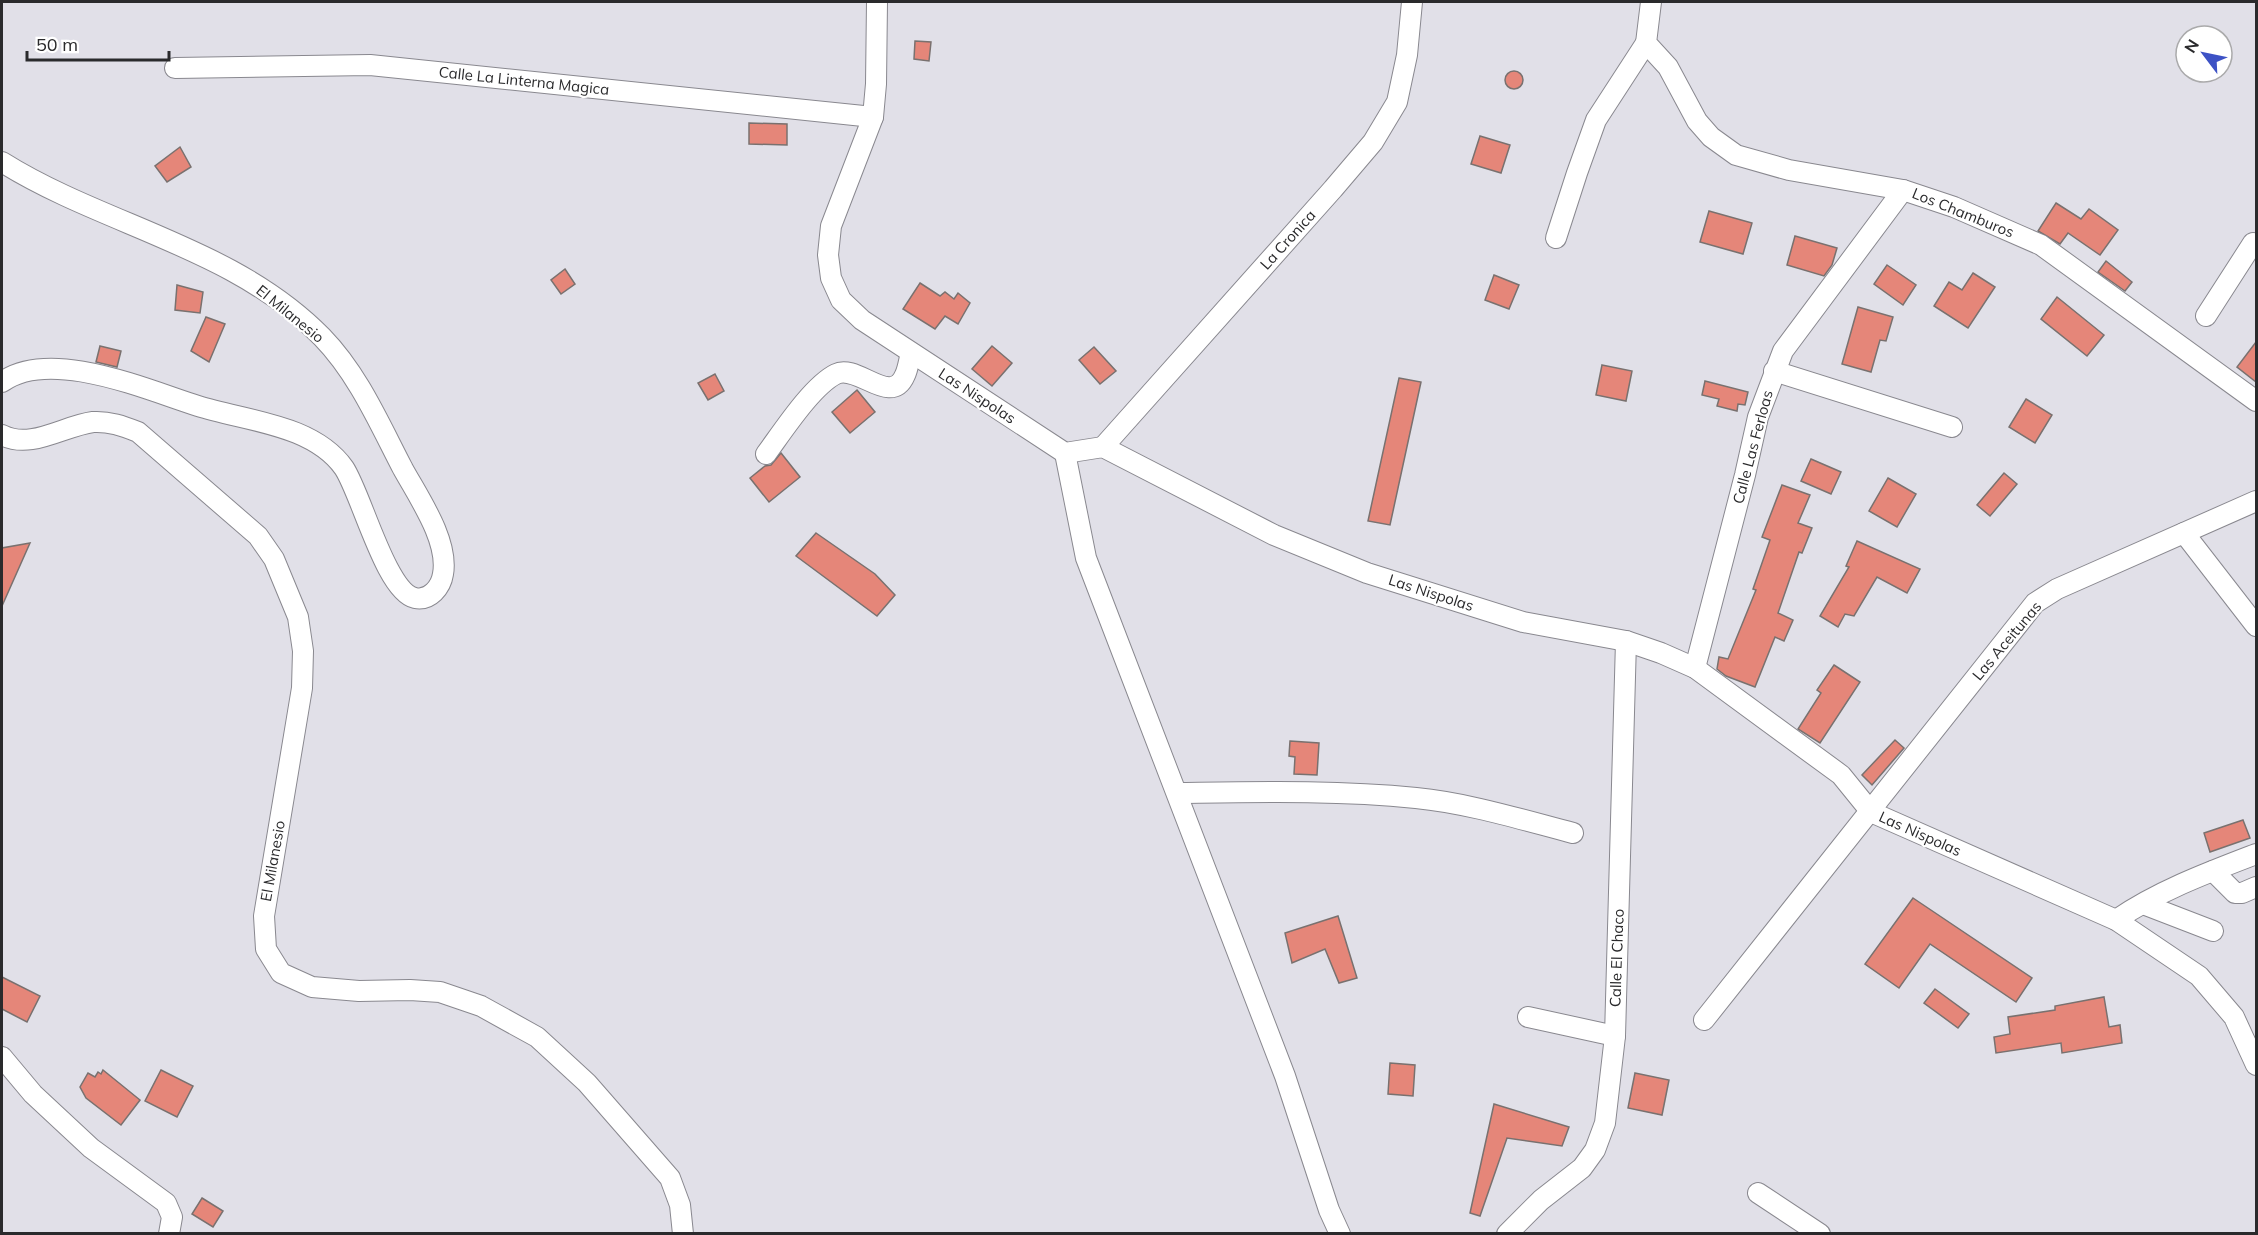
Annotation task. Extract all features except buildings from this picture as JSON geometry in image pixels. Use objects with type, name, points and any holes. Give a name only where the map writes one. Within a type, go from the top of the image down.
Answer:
[{"type":"street","name":"Las Nispolas","points":[[877,2],[876,84],[873,117],[831,226],[828,255],[831,278],[841,300],[862,320],[1065,453]]},
{"type":"street","name":"La Cronica","points":[[1103,447],[1373,142],[1397,102],[1407,55],[1412,2]]},
{"type":"street","points":[[1556,238],[1596,120],[1646,44],[1651,2]]},
{"type":"street","name":"Los Chamburos","points":[[1646,44],[1668,67],[1697,122],[1711,137],[1736,155],[1789,170],[1903,190],[1954,207],[2041,245],[2256,401]]},
{"type":"street","name":"Calle La Linterna Magica","points":[[175,68],[370,64],[873,117]]},
{"type":"street","name":"El Milanesio","points":[[2,162],[28,179],[190,249],[269,292],[321,337],[357,380],[437,533],[445,562],[441,584],[429,596],[414,598],[400,589],[388,568],[344,469],[329,452],[292,430],[201,407],[108,377],[71,370],[40,369],[11,375],[2,382]]},
{"type":"street","name":"Calle Las Ferloas","points":[[1695,669],[1758,417],[1774,371],[1783,351],[1903,190]]},
{"type":"street","points":[[2206,316],[2255,243]]},
{"type":"street","points":[[766,453],[825,381],[838,372],[850,372],[874,385],[893,388],[905,376],[911,353]]},
{"type":"street","points":[[1774,371],[1952,427]]},
{"type":"street","name":"El Milanesio","points":[[2,435],[27,440],[93,422],[116,424],[138,432],[258,536],[274,559],[298,617],[303,651],[302,688],[264,916],[266,949],[281,973],[312,987],[360,991],[440,992],[481,1006],[537,1037],[587,1083],[670,1178],[680,1205],[683,1233]]},
{"type":"street","name":"Las Nispolas","points":[[1103,447],[1274,535],[1367,573],[1523,622],[1626,641],[1661,653],[1695,669],[1841,775],[1871,812],[2116,920],[2199,976],[2234,1017],[2256,1065]]},
{"type":"street","points":[[1103,447],[1065,453],[1086,558],[1285,1076],[1329,1210],[1340,1233]]},
{"type":"street","name":"Las Aceitunas","points":[[1704,1020],[2035,603],[2057,588],[2256,501]]},
{"type":"street","points":[[2184,533],[2256,626]]},
{"type":"street","name":"Calle El Chaco","points":[[1507,1233],[1541,1200],[1574,1176],[1595,1150],[1605,1123],[1615,1036],[1626,641]]},
{"type":"street","points":[[1178,793],[1338,792],[1419,798],[1505,815],[1574,833]]},
{"type":"street","points":[[2116,920],[2143,904],[2213,871],[2256,854]]},
{"type":"street","points":[[2213,871],[2235,892],[2242,893],[2256,887]]},
{"type":"street","points":[[2143,904],[2213,931]]},
{"type":"street","points":[[1528,1017],[1615,1036]]},
{"type":"street","points":[[2,1057],[33,1094],[91,1148],[166,1203],[172,1217],[169,1233]]},
{"type":"street","points":[[1758,1193],[1820,1233]]}]
